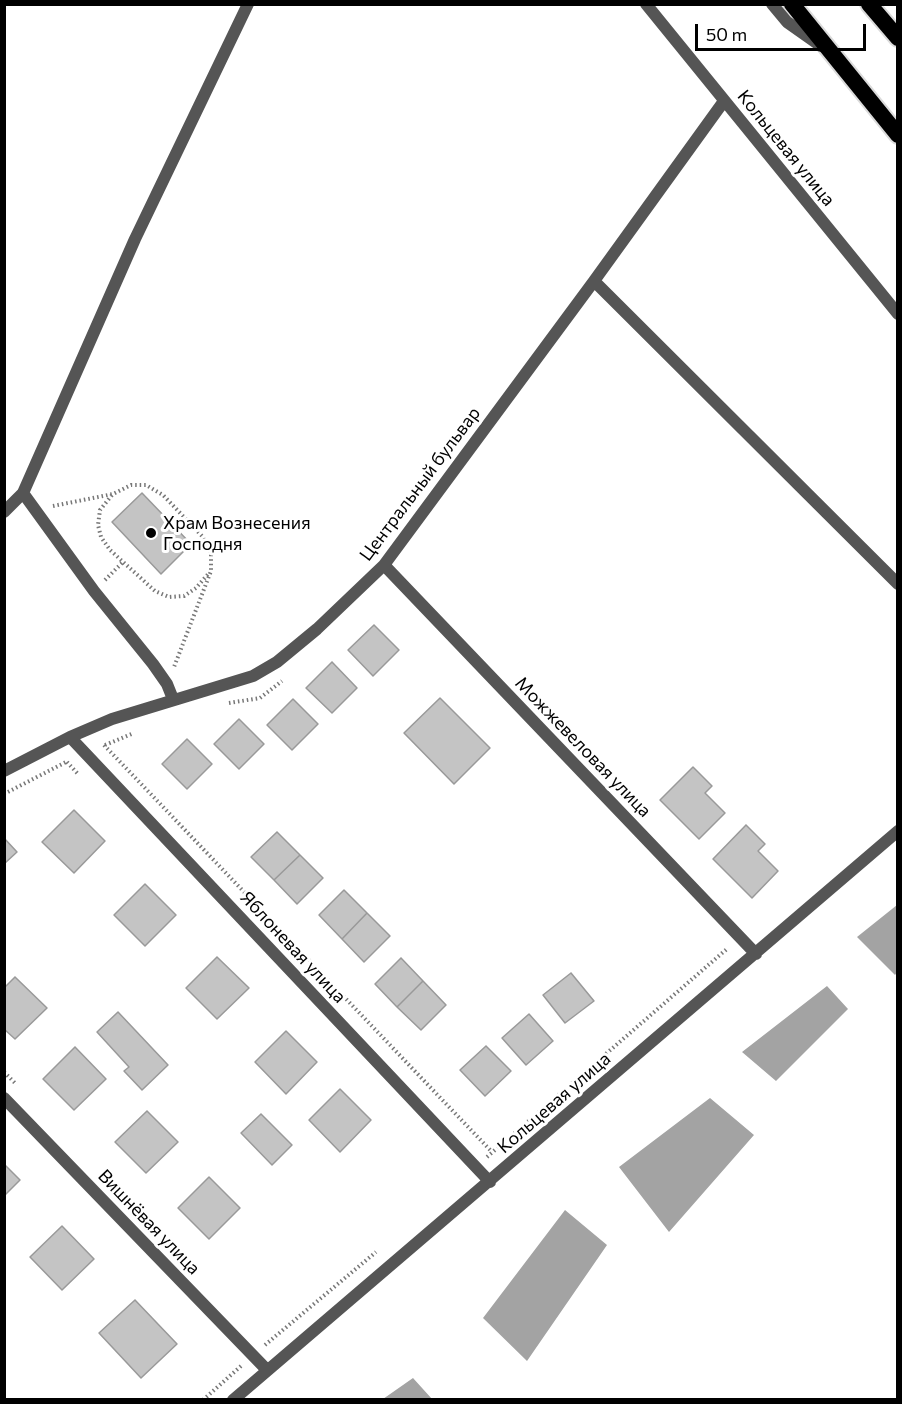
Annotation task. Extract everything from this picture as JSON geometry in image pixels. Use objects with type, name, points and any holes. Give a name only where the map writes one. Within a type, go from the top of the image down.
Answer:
[{"type":"highway","points":[[792,4],[897,135]]},
{"type":"highway","points":[[869,4],[897,38]]},
{"type":"street","points":[[4,512],[23,493],[135,239],[248,4]]},
{"type":"street","name":"Кольцевая улица","points":[[646,4],[897,314]]},
{"type":"street","points":[[772,4],[787,22],[832,54]]},
{"type":"street","name":"Центральный бульвар","points":[[4,771],[70,737],[112,719],[253,676],[276,662],[317,629],[384,565],[724,101]]},
{"type":"street","points":[[594,281],[897,584]]},
{"type":"street","points":[[23,493],[94,591],[153,664],[167,684],[173,699]]},
{"type":"street","name":"Можжевеловая улица","points":[[384,565],[756,954]]},
{"type":"street","name":"Яблоневая улица","points":[[70,737],[490,1182]]},
{"type":"street","name":"Кольцевая улица","points":[[233,1400],[897,831]]},
{"type":"street","name":"Вишнёвая улица","points":[[4,1098],[267,1370]]},
{"type":"path","points":[[34,509],[113,494],[131,485],[146,485],[163,495],[202,536],[211,553],[211,572],[167,684]]},
{"type":"path","points":[[113,494],[100,510],[98,525],[101,537],[110,550],[155,591],[169,597],[184,596],[196,588],[211,572]]},
{"type":"path","points":[[94,591],[123,562]]},
{"type":"path","points":[[104,745],[492,1152]]},
{"type":"shaded area","points":[[897,905],[898,971],[895,975],[857,937]]},
{"type":"shaded area","points":[[827,986],[848,1009],[776,1081],[742,1052]]},
{"type":"shaded area","points":[[710,1098],[754,1135],[669,1232],[619,1167]]},
{"type":"shaded area","points":[[565,1210],[607,1245],[527,1361],[483,1318]]},
{"type":"shaded area","points":[[413,1378],[432,1399],[383,1399]]},
{"type":"building","name":"Храм Вознесения Господня","points":[[142,493],[191,544],[161,574],[112,522]]},
{"type":"building","points":[[374,625],[399,650],[373,676],[348,650]]},
{"type":"building","points":[[332,662],[357,688],[332,713],[306,688]]},
{"type":"building","points":[[440,698],[490,748],[454,784],[404,733]]},
{"type":"building","points":[[293,699],[318,724],[292,750],[267,725]]},
{"type":"building","points":[[239,719],[264,744],[239,769],[214,744]]},
{"type":"building","points":[[187,739],[212,764],[187,789],[162,764]]},
{"type":"building","points":[[693,767],[712,786],[705,793],[725,813],[699,839],[660,800]]},
{"type":"building","points":[[74,810],[105,841],[74,873],[42,842]]},
{"type":"building","points":[[746,825],[765,844],[758,851],[778,871],[752,898],[713,859]]},
{"type":"building","points":[[277,832],[300,855],[274,880],[251,857]]},
{"type":"building","points":[[4,838],[17,852],[4,864]]},
{"type":"building","points":[[300,855],[323,878],[297,904],[274,880]]},
{"type":"building","points":[[145,884],[176,915],[145,946],[114,915]]},
{"type":"building","points":[[344,890],[367,913],[342,939],[319,915]]},
{"type":"building","points":[[367,913],[390,936],[364,962],[342,939]]},
{"type":"building","points":[[217,957],[249,988],[217,1019],[186,988]]},
{"type":"building","points":[[401,958],[423,981],[397,1007],[375,984]]},
{"type":"building","points":[[571,973],[594,1001],[565,1023],[543,995]]},
{"type":"building","points":[[15,977],[47,1008],[15,1039],[4,1029],[4,988]]},
{"type":"building","points":[[423,981],[446,1005],[421,1030],[397,1007]]},
{"type":"building","points":[[118,1012],[168,1065],[142,1090],[124,1071],[129,1067],[97,1032]]},
{"type":"building","points":[[529,1014],[553,1041],[526,1065],[502,1038]]},
{"type":"building","points":[[286,1031],[317,1062],[286,1094],[255,1062]]},
{"type":"building","points":[[486,1046],[511,1071],[485,1096],[460,1070]]},
{"type":"building","points":[[75,1047],[106,1079],[74,1110],[43,1079]]},
{"type":"building","points":[[340,1089],[371,1120],[340,1152],[309,1120]]},
{"type":"building","points":[[147,1111],[178,1142],[146,1173],[115,1142]]},
{"type":"building","points":[[261,1114],[292,1145],[272,1165],[241,1133]]},
{"type":"building","points":[[4,1164],[20,1180],[4,1196]]},
{"type":"building","points":[[209,1177],[240,1208],[209,1239],[178,1208]]},
{"type":"building","points":[[62,1226],[94,1259],[62,1290],[30,1257]]},
{"type":"building","points":[[135,1300],[177,1344],[141,1378],[99,1333]]},
{"type":"place","name":"Храм Вознесения Господня","points":[[151,533]]}]
